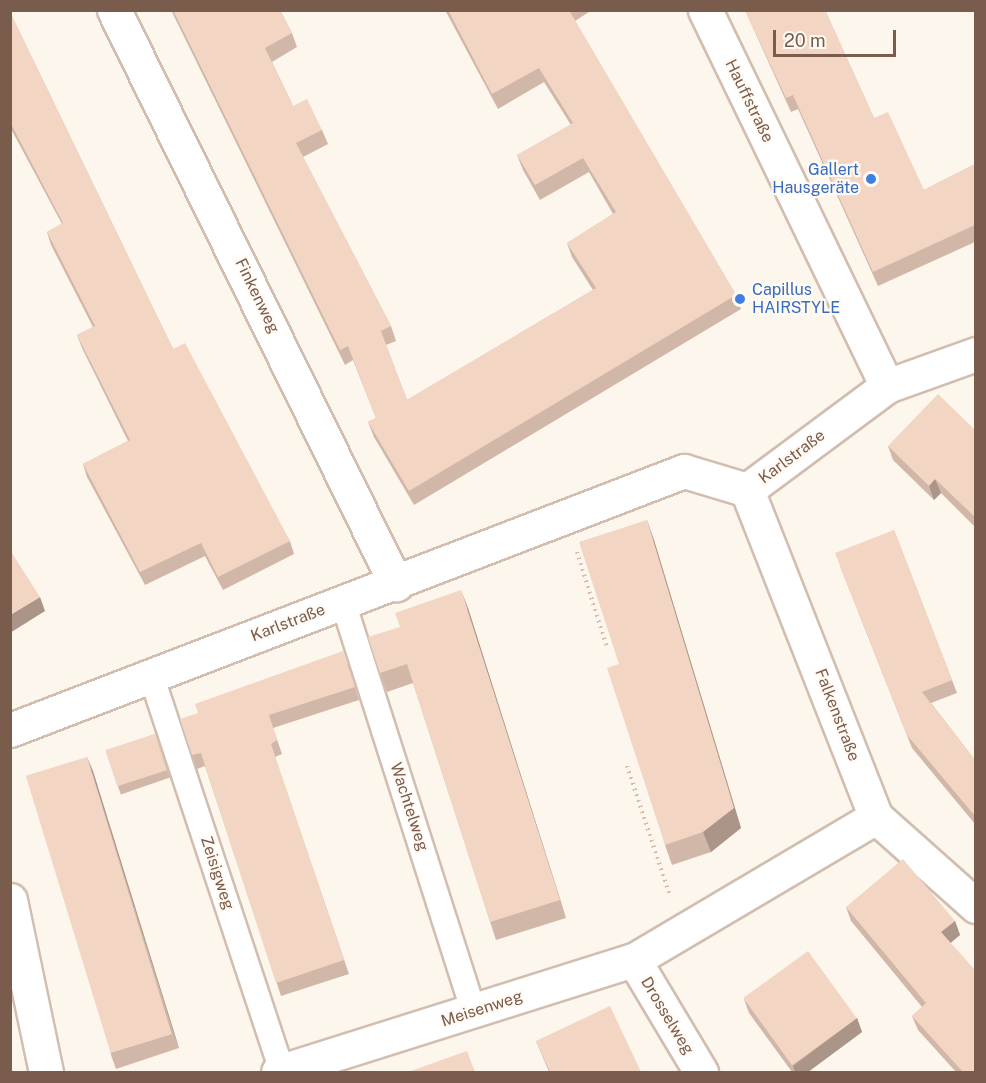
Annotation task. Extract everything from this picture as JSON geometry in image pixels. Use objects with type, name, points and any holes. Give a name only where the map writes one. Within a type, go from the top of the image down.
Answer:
[{"type":"street","name":"Finkenweg","points":[[114,10],[396,584]]},
{"type":"street","name":"Hauffstraße","points":[[705,10],[887,386]]},
{"type":"street","name":"Karlstraße","points":[[10,730],[396,584],[684,471],[747,490],[887,386],[975,354]]},
{"type":"street","name":"Falkenstraße","points":[[747,490],[876,817],[975,906]]},
{"type":"street","name":"Meisenweg","points":[[280,1072],[348,1062],[474,1012],[634,960],[876,817]]},
{"type":"street","points":[[10,900],[46,1072]]},
{"type":"street","name":"Drosselweg","points":[[634,960],[701,1072]]},
{"type":"lane","name":"Wachtelweg","points":[[344,602],[474,1012]]},
{"type":"lane","name":"Zeisigweg","points":[[151,675],[280,1072]]},
{"type":"path","points":[[566,517],[607,648]]},
{"type":"path","points":[[627,766],[681,931]]},
{"type":"building","points":[[173,10],[280,10],[292,33],[265,48],[293,106],[307,99],[322,130],[296,143],[391,326],[381,331],[407,400],[596,288],[567,243],[616,212],[583,158],[535,185],[517,155],[573,123],[539,68],[492,94],[448,10],[569,10],[736,295],[409,491],[368,422],[376,418],[348,346],[340,350]]},
{"type":"building","points":[[745,10],[825,10],[874,118],[888,112],[924,190],[975,164],[975,225],[873,272],[793,95],[786,98]]},
{"type":"building","points":[[10,12],[173,349],[185,343],[290,541],[218,577],[201,543],[140,572],[83,464],[130,440],[77,335],[95,326],[47,232],[63,223],[10,122]]},
{"type":"building","points":[[938,394],[975,430],[975,517],[935,479],[929,486],[888,446]]},
{"type":"building","points":[[647,520],[734,808],[703,832],[665,845],[607,668],[619,664],[579,542]]},
{"type":"building","points":[[894,530],[952,680],[922,692],[975,760],[975,816],[907,735],[835,553]]},
{"type":"building","points":[[10,550],[40,597],[10,615]]},
{"type":"building","points":[[461,590],[560,900],[490,922],[407,664],[380,673],[368,637],[400,627],[395,613]]},
{"type":"building","points":[[343,651],[355,687],[269,715],[277,740],[271,744],[344,960],[276,983],[201,753],[192,755],[180,719],[198,713],[195,704]]},
{"type":"building","points":[[155,734],[167,770],[117,786],[106,750]]},
{"type":"building","points":[[87,757],[172,1034],[111,1053],[26,776]]},
{"type":"building","points":[[903,859],[955,921],[941,932],[975,970],[975,1072],[963,1072],[912,1016],[926,1003],[846,907]]},
{"type":"building","points":[[808,951],[857,1018],[792,1065],[743,998]]},
{"type":"building","points":[[610,1006],[641,1072],[550,1072],[536,1041]]},
{"type":"building","points":[[467,1051],[475,1072],[408,1072]]},
{"type":"place","name":"Gallert Hausgeräte","points":[[871,179]]},
{"type":"place","name":"Capillus HAIRSTYLE","points":[[740,299]]}]
